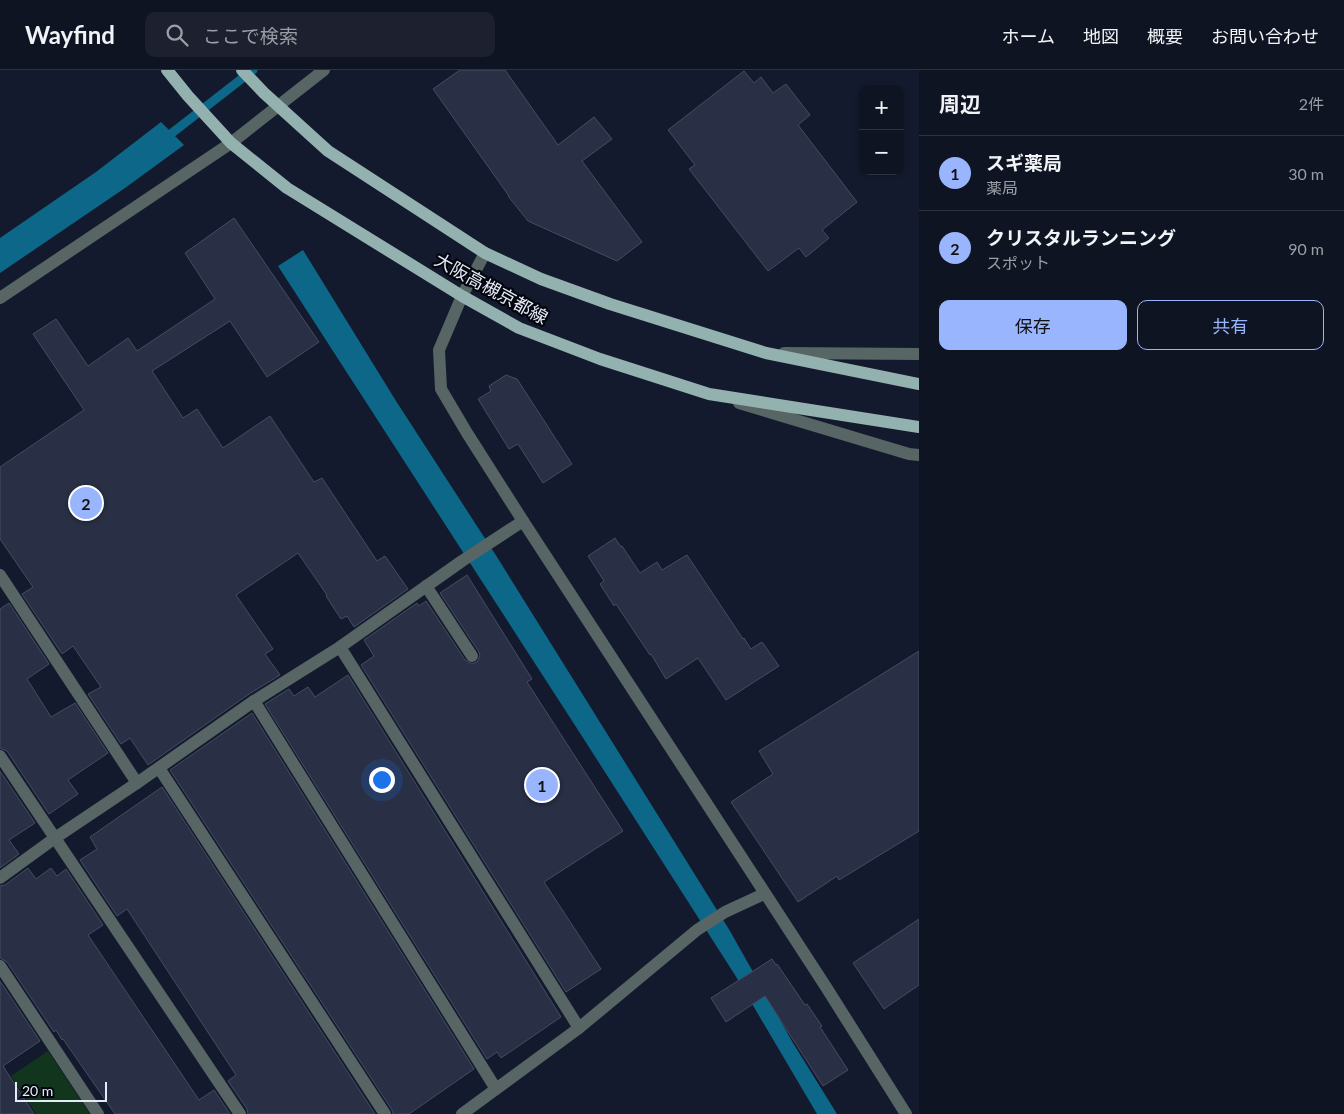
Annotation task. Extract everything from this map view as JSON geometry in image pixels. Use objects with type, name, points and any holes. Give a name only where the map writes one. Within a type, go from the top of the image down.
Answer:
[{"type":"main road","name":"大阪高槻京都線","points":[[167,70],[231,143],[288,188],[462,296],[519,328],[600,359],[709,394],[919,427]]},
{"type":"main road","name":"大阪高槻京都線","points":[[242,70],[264,93],[328,151],[485,253],[541,279],[610,304],[766,353],[919,384]]},
{"type":"street","points":[[0,298],[231,143],[324,70]]},
{"type":"street","points":[[485,253],[462,296],[440,350],[441,389],[523,521],[906,1114]]},
{"type":"street","points":[[766,353],[919,354]]},
{"type":"street","points":[[709,394],[909,454],[919,455]]},
{"type":"street","points":[[0,878],[254,701],[340,647],[462,561],[523,521]]},
{"type":"street","points":[[0,575],[137,783]]},
{"type":"street","points":[[426,586],[472,656]]},
{"type":"street","points":[[340,647],[579,1028]]},
{"type":"street","points":[[254,701],[496,1089]]},
{"type":"street","points":[[0,756],[240,1114]]},
{"type":"street","points":[[159,768],[385,1114]]},
{"type":"street","points":[[462,1114],[579,1028],[698,930],[725,912],[764,894]]},
{"type":"street","points":[[0,966],[98,1114]]},
{"type":"green space","points":[[48,1051],[90,1114],[36,1114],[11,1076]]},
{"type":"water","points":[[161,122],[184,145],[125,188],[0,273],[0,238],[96,172]]},
{"type":"water","points":[[303,250],[730,931],[793,1043],[837,1114],[817,1114],[735,975],[278,266]]},
{"type":"building","points":[[460,70],[505,70],[558,145],[594,117],[612,139],[582,161],[642,242],[617,261],[528,221],[508,196],[433,89]]},
{"type":"building","points":[[744,71],[754,83],[761,77],[773,93],[786,84],[810,115],[798,125],[857,202],[822,230],[829,238],[806,257],[799,248],[768,271],[689,169],[695,165],[668,130]]},
{"type":"building","points":[[234,218],[319,342],[267,377],[230,321],[152,371],[183,418],[197,409],[223,448],[270,416],[314,482],[322,478],[377,561],[385,556],[408,589],[354,627],[347,616],[341,619],[298,553],[236,595],[273,649],[265,654],[280,675],[249,694],[148,765],[130,738],[121,744],[88,694],[101,687],[73,646],[62,654],[22,594],[33,587],[0,539],[0,467],[84,410],[33,334],[56,319],[88,366],[128,338],[137,351],[215,299],[185,253]]},
{"type":"building","points":[[506,375],[517,379],[572,464],[543,483],[518,444],[509,449],[478,399],[491,391],[489,386]]},
{"type":"building","points":[[615,538],[640,573],[657,562],[662,570],[687,555],[751,649],[762,642],[779,666],[726,700],[698,658],[666,679],[651,654],[616,604],[614,606],[600,584],[604,581],[588,556]]},
{"type":"building","points":[[467,575],[532,679],[527,682],[623,831],[544,882],[601,969],[566,992],[361,665],[374,656],[364,640],[417,603],[419,606],[426,601],[465,660],[472,664],[477,662],[480,656],[479,652],[440,593]]},
{"type":"building","points":[[9,603],[49,664],[27,679],[51,717],[75,703],[108,753],[68,780],[78,794],[49,814],[7,751],[0,748],[0,609]]},
{"type":"building","points":[[919,651],[919,831],[839,880],[837,876],[798,902],[731,802],[773,774],[759,751]]},
{"type":"building","points":[[348,675],[561,1017],[501,1058],[497,1052],[487,1059],[265,704],[289,689],[294,696],[308,687],[315,697]]},
{"type":"building","points":[[252,713],[474,1069],[409,1114],[393,1114],[170,770]]},
{"type":"building","points":[[0,771],[35,823],[9,840],[19,854],[0,868]]},
{"type":"building","points":[[162,787],[375,1114],[248,1114],[247,1109],[228,1081],[236,1075],[127,909],[117,916],[80,860],[97,849],[90,837]]},
{"type":"building","points":[[28,868],[36,879],[51,868],[57,876],[66,869],[103,925],[88,935],[199,1100],[214,1090],[230,1114],[115,1114],[63,1039],[56,1030],[54,1032],[7,962],[0,958],[0,886],[5,885]]},
{"type":"building","points":[[919,919],[919,985],[884,1009],[853,963]]},
{"type":"building","points":[[772,959],[805,1005],[807,1004],[848,1070],[823,1086],[765,996],[726,1022],[711,998]]},
{"type":"building","points":[[0,981],[40,1041],[3,1066],[34,1114],[0,1114]]},
{"type":"waterway","points":[[163,140],[253,70]]},
{"type":"place","name":"クリスタルランニング","points":[[86,503]]},
{"type":"place","name":"スギ薬局","points":[[542,785]]}]
